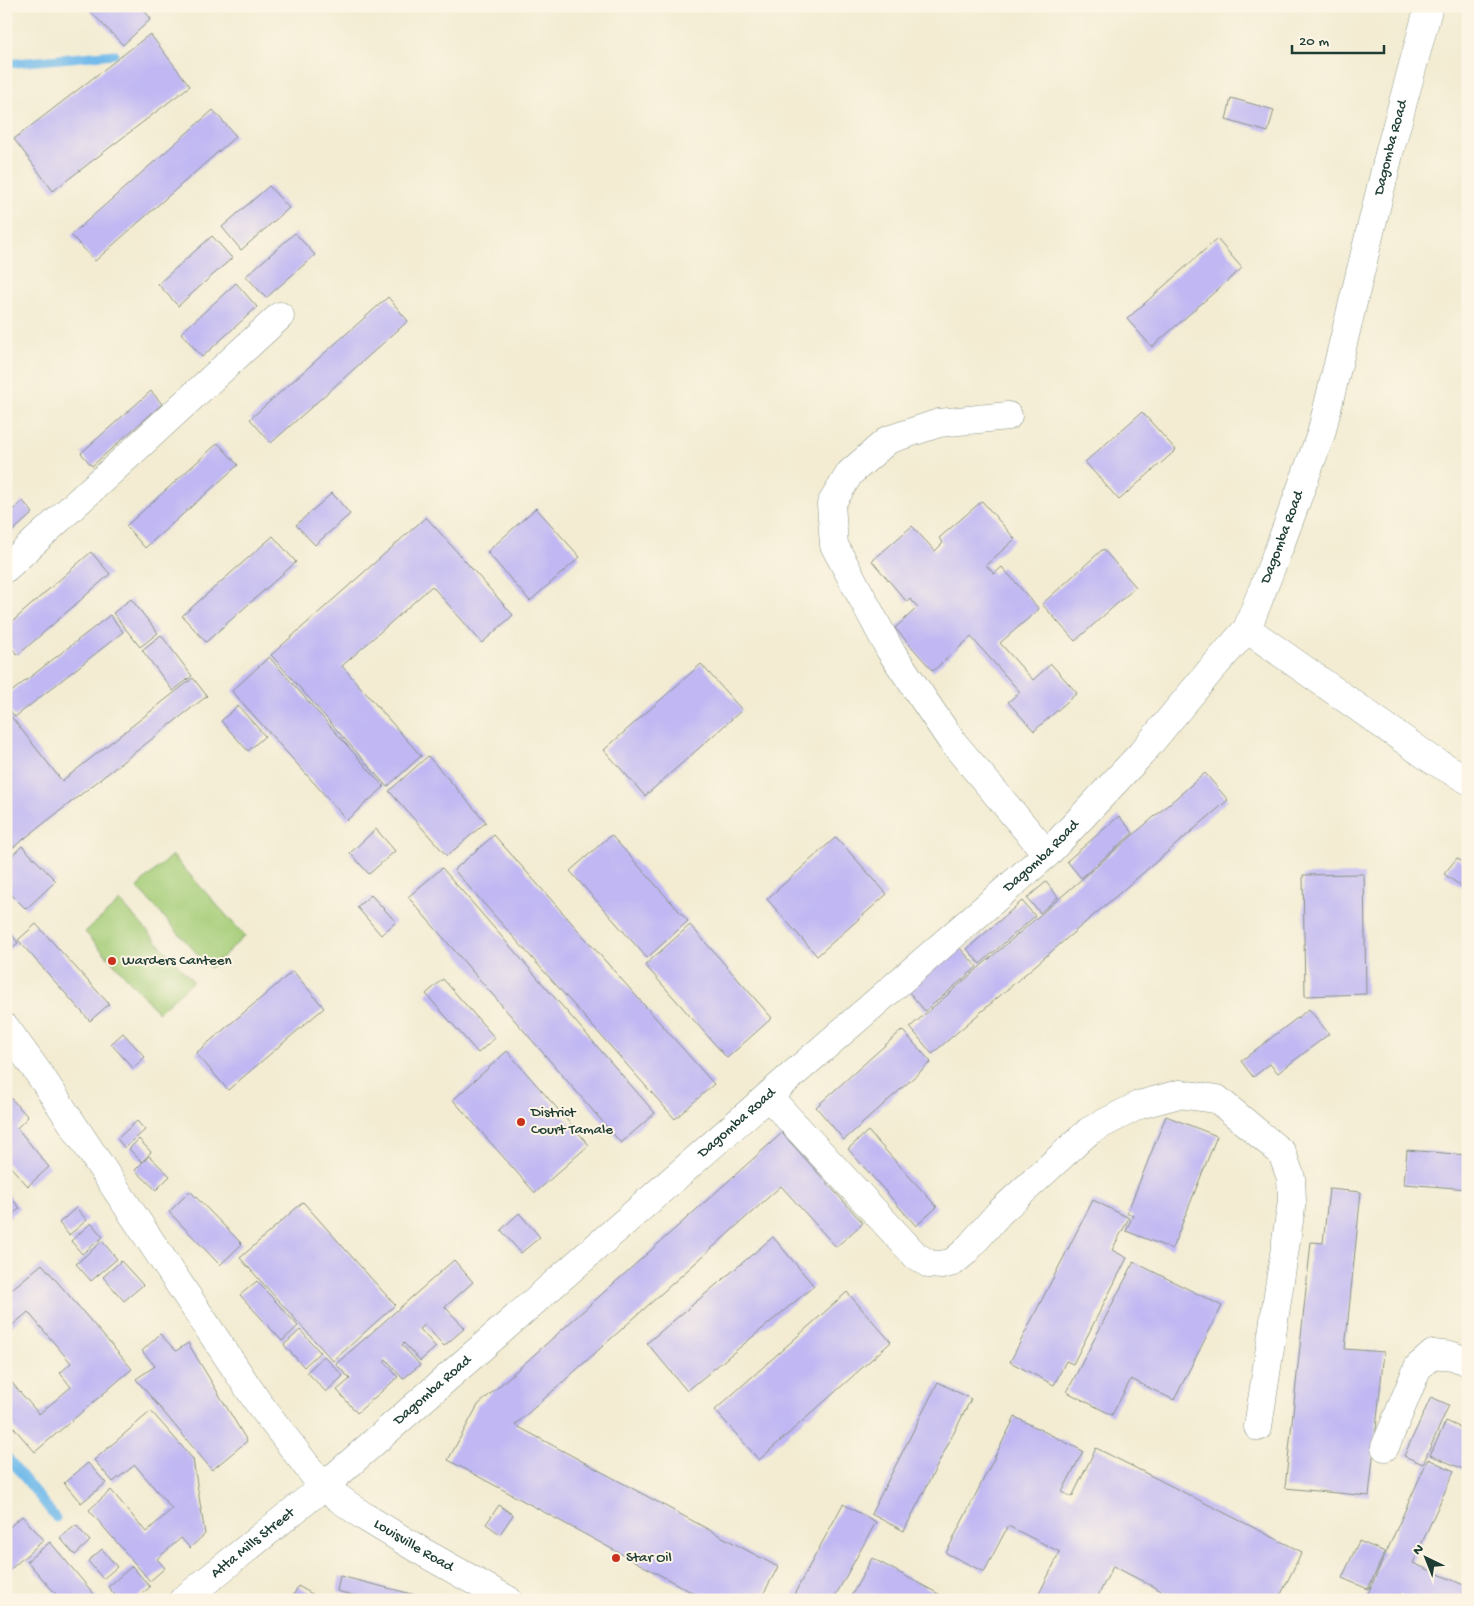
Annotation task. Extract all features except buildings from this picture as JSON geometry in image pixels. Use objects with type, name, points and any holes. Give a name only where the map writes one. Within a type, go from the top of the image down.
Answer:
[{"type":"street","name":"Dagomba Road","points":[[323,1487],[1047,854],[1141,754],[1247,629],[1321,434],[1390,150],[1429,6]]},
{"type":"street","points":[[6,568],[280,316]]},
{"type":"street","points":[[1008,416],[939,423],[888,440],[850,473],[831,504],[834,545],[890,650],[945,732],[1047,854]]},
{"type":"street","points":[[1247,629],[1431,759],[1468,780]]},
{"type":"street","name":"Louisville Road","points":[[6,1028],[42,1078],[257,1401],[323,1487],[365,1517],[508,1600]]},
{"type":"street","points":[[768,1096],[916,1256],[930,1264],[942,1265],[953,1262],[966,1252],[999,1212],[1089,1131],[1139,1105],[1179,1094],[1217,1100],[1282,1153],[1291,1178],[1292,1201],[1258,1427]]},
{"type":"street","points":[[1385,1447],[1418,1367],[1433,1354],[1453,1356],[1468,1362]]},
{"type":"street","name":"Atta Mills Street","points":[[183,1600],[323,1487]]},
{"type":"green space","points":[[172,855],[245,936],[210,968],[137,887]]},
{"type":"green space","points":[[120,901],[193,981],[158,1012],[85,932]]},
{"type":"waterway","points":[[6,64],[114,54]]},
{"type":"waterway","points":[[6,1455],[56,1518]]},
{"type":"place","name":"Warders Canteen","points":[[112,961]]},
{"type":"place","name":"District Court Tamale","points":[[521,1122]]},
{"type":"place","name":"Star Oil","points":[[616,1558]]}]
